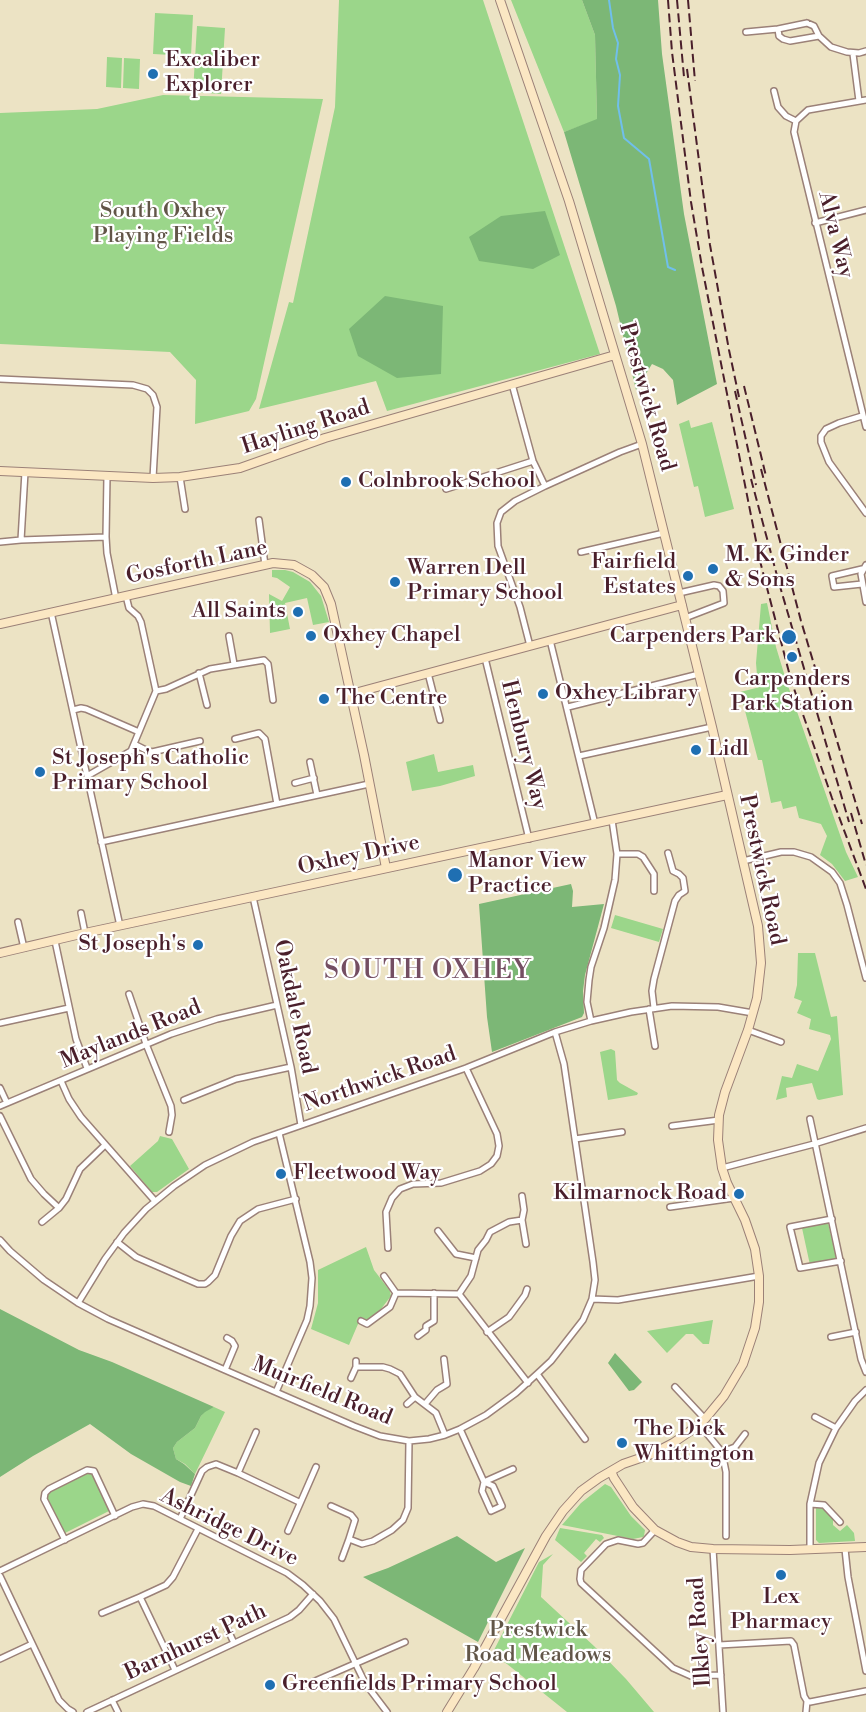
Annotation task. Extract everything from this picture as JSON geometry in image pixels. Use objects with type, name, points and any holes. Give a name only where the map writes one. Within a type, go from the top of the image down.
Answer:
[{"type":"street","name":"Prestwick Road","points":[[447,1712],[563,1510],[581,1491],[611,1471],[673,1443],[702,1421],[735,1380],[748,1351],[758,1315],[759,1302],[759,1276],[752,1240],[722,1168],[718,1140],[719,1119],[725,1092],[753,1013],[759,986],[761,950],[758,926],[712,727],[642,444],[569,201],[500,0]]},
{"type":"street","points":[[746,32],[807,23],[814,26],[819,36],[831,47],[853,54],[866,51]]},
{"type":"street","points":[[778,29],[779,36],[786,41],[819,36]]},
{"type":"street","points":[[774,91],[778,107],[786,116],[796,121],[811,108],[863,101],[853,54]]},
{"type":"street","name":"Alva Way","points":[[796,121],[794,132],[866,427]]},
{"type":"street","points":[[815,223],[866,210]]},
{"type":"street","name":"Hayling Road","points":[[0,471],[153,478],[180,477],[240,468],[324,438],[615,356]]},
{"type":"street","points":[[0,379],[133,385],[147,389],[155,399],[157,411],[153,478]]},
{"type":"street","points":[[512,384],[533,461],[545,486]]},
{"type":"street","points":[[862,416],[826,429],[820,442],[829,462],[866,513]]},
{"type":"street","points":[[530,646],[520,607],[498,546],[496,523],[501,512],[515,501],[545,486],[642,444]]},
{"type":"street","points":[[446,489],[533,461]]},
{"type":"street","points":[[21,540],[25,472]]},
{"type":"street","points":[[107,476],[107,553],[116,598]]},
{"type":"street","points":[[180,477],[184,509]]},
{"type":"street","points":[[259,520],[266,565]]},
{"type":"street","points":[[581,552],[664,532]]},
{"type":"street","points":[[0,542],[106,537]]},
{"type":"street","name":"Gosforth Lane","points":[[0,624],[266,565],[279,563],[294,565],[312,575],[324,587],[331,604],[386,868]]},
{"type":"street","points":[[862,584],[834,587],[832,576],[864,567]]},
{"type":"street","points":[[864,567],[861,574],[866,602]]},
{"type":"street","points":[[679,593],[714,585],[719,586],[725,598],[721,605],[685,618]]},
{"type":"street","points":[[87,776],[128,754],[156,691],[141,622],[128,606],[126,596]]},
{"type":"street","points":[[351,694],[682,605]]},
{"type":"street","points":[[51,612],[120,926]]},
{"type":"street","points":[[229,636],[234,664]]},
{"type":"street","points":[[550,640],[595,824]]},
{"type":"street","name":"Henbury Way","points":[[485,658],[529,838]]},
{"type":"street","points":[[156,691],[166,689],[210,669],[260,660],[266,661],[268,667],[273,700]]},
{"type":"street","points":[[199,673],[207,705]]},
{"type":"street","points":[[428,673],[440,720]]},
{"type":"street","points":[[568,707],[699,674]]},
{"type":"street","points":[[73,710],[86,709],[139,732]]},
{"type":"street","points":[[579,756],[712,727]]},
{"type":"street","points":[[235,739],[259,733],[265,738],[277,804]]},
{"type":"street","points":[[134,744],[153,752],[200,741]]},
{"type":"street","points":[[310,762],[317,795]]},
{"type":"street","points":[[295,783],[314,778]]},
{"type":"street","points":[[101,842],[369,784]]},
{"type":"street","name":"Oxhey Drive","points":[[0,953],[727,795]]},
{"type":"street","points":[[591,1021],[587,1002],[589,980],[614,890],[616,854],[612,820]]},
{"type":"street","points":[[743,861],[781,852],[794,852],[811,857],[832,872],[840,883],[848,905],[866,978]]},
{"type":"street","points":[[655,1046],[651,1009],[654,979],[675,901],[685,891],[683,878],[673,871],[668,853]]},
{"type":"street","points":[[616,854],[638,854],[643,857],[654,874],[654,891]]},
{"type":"street","name":"Oakdale Road","points":[[253,897],[278,1005],[301,1125]]},
{"type":"street","points":[[81,912],[85,933]]},
{"type":"street","points":[[18,922],[24,948]]},
{"type":"street","points":[[55,941],[76,1039],[87,1068]]},
{"type":"street","points":[[129,994],[171,1106],[169,1132]]},
{"type":"street","name":"Maylands Road","points":[[0,1106],[146,1044],[217,1019],[278,1005]]},
{"type":"street","name":"Northwick Road","points":[[78,1303],[117,1242],[155,1201],[174,1185],[218,1158],[253,1142],[466,1068],[555,1032],[591,1021],[631,1011],[672,1006],[732,1008],[753,1013]]},
{"type":"street","points":[[0,1023],[69,1008]]},
{"type":"street","points":[[747,1030],[781,1042]]},
{"type":"street","name":"Muirfield Road","points":[[0,1240],[44,1280],[78,1303],[108,1319],[370,1433],[409,1440],[445,1435],[493,1410],[528,1383],[551,1361],[576,1330],[592,1299],[595,1271],[564,1064],[555,1032]]},
{"type":"street","points":[[184,1100],[236,1079],[291,1067]]},
{"type":"street","points":[[388,1248],[386,1212],[392,1198],[400,1190],[413,1184],[441,1183],[480,1171],[491,1164],[497,1156],[499,1146],[497,1134],[466,1068]]},
{"type":"street","points":[[61,1081],[74,1107],[155,1201]]},
{"type":"street","points":[[0,1088],[7,1103]]},
{"type":"street","points":[[0,1116],[31,1179],[59,1208]]},
{"type":"street","points":[[672,1126],[719,1119]]},
{"type":"street","points":[[810,1119],[861,1359],[866,1372]]},
{"type":"street","points":[[722,1168],[866,1128]]},
{"type":"street","points":[[575,1139],[622,1132]]},
{"type":"street","points":[[276,1392],[307,1320],[312,1278],[296,1199],[279,1133]]},
{"type":"street","points":[[42,1222],[59,1208],[66,1199],[80,1169],[105,1145]]},
{"type":"street","points":[[522,1196],[524,1210],[522,1220],[526,1244]]},
{"type":"street","points":[[670,1207],[734,1198]]},
{"type":"street","points":[[117,1242],[136,1257],[198,1284],[205,1284],[214,1275],[240,1221],[258,1209],[296,1199]]},
{"type":"street","points":[[832,1219],[790,1227],[800,1269],[841,1261]]},
{"type":"street","points":[[459,1294],[471,1276],[478,1250],[490,1232],[509,1222],[522,1220]]},
{"type":"street","points":[[438,1231],[456,1254],[476,1258]]},
{"type":"street","points":[[384,1276],[396,1293]]},
{"type":"street","points":[[592,1299],[618,1300],[759,1276]]},
{"type":"street","points":[[487,1332],[509,1317],[527,1289]]},
{"type":"street","points":[[396,1293],[459,1294]]},
{"type":"street","points":[[362,1321],[368,1324],[390,1307],[396,1293]]},
{"type":"street","points":[[418,1336],[426,1330],[426,1326],[434,1321],[434,1293]]},
{"type":"street","points":[[459,1294],[528,1383]]},
{"type":"street","points":[[831,1337],[856,1332]]},
{"type":"street","points":[[225,1370],[234,1346],[227,1338]]},
{"type":"street","points":[[425,1404],[437,1390],[447,1384],[444,1359]]},
{"type":"street","points":[[351,1378],[356,1364],[395,1371],[415,1396],[434,1410],[445,1435]]},
{"type":"street","points":[[537,1374],[585,1439]]},
{"type":"street","points":[[675,1388],[702,1421],[722,1452],[726,1472],[726,1536]]},
{"type":"street","points":[[810,1550],[810,1504],[819,1463],[836,1428],[855,1401],[866,1390]]},
{"type":"street","points":[[407,1404],[415,1396]]},
{"type":"street","points":[[815,1417],[836,1428]]},
{"type":"street","points":[[460,1429],[484,1482],[482,1491],[491,1511],[502,1506],[493,1486],[484,1482]]},
{"type":"street","points":[[238,1473],[256,1432]]},
{"type":"street","points":[[722,1452],[735,1447],[745,1434]]},
{"type":"street","points":[[350,1539],[364,1544],[373,1541],[403,1520],[408,1508],[409,1440]]},
{"type":"street","points":[[180,1519],[202,1472],[207,1467],[216,1464],[299,1502]]},
{"type":"street","points":[[288,1531],[316,1467]]},
{"type":"street","points":[[484,1482],[513,1469]]},
{"type":"street","points":[[65,1540],[44,1499],[45,1493],[87,1470],[94,1471],[115,1516]]},
{"type":"street","points":[[611,1471],[633,1506],[655,1530],[691,1547],[810,1550],[866,1547]]},
{"type":"street","points":[[810,1504],[824,1505],[840,1522]]},
{"type":"street","name":"Ashridge Drive","points":[[0,1573],[132,1507],[148,1505],[160,1508],[286,1573],[303,1585],[334,1619],[365,1683],[387,1712]]},
{"type":"street","points":[[331,1506],[351,1515],[355,1520],[342,1558]]},
{"type":"street","points":[[102,1612],[166,1585],[173,1577],[198,1528]]},
{"type":"street","points":[[655,1530],[643,1543],[618,1540],[606,1544],[582,1570],[580,1579],[673,1668],[691,1676],[720,1675]]},
{"type":"street","name":"Ilkley Road","points":[[713,1549],[723,1712]]},
{"type":"street","points":[[845,1549],[866,1671]]},
{"type":"street","points":[[0,1573],[59,1700],[69,1711]]},
{"type":"street","name":"Barnhurst Path","points":[[87,1712],[290,1617],[313,1594]]},
{"type":"street","points":[[140,1597],[176,1670]]},
{"type":"street","points":[[227,1628],[234,1643]]},
{"type":"street","points":[[719,1645],[790,1641],[794,1645],[807,1701],[806,1712]]},
{"type":"street","points":[[306,1685],[405,1642]]},
{"type":"street","points":[[0,1659],[32,1644]]},
{"type":"street","points":[[807,1701],[813,1702],[866,1692]]},
{"type":"street","points":[[112,1700],[118,1712]]},
{"type":"green space","points":[[339,0],[483,0],[600,354],[387,411],[376,381],[259,409],[289,302],[293,303],[335,107]]},
{"type":"green space","points":[[511,0],[582,0],[595,35],[597,120],[564,132]]},
{"type":"green space","points":[[582,0],[658,0],[662,54],[684,214],[717,384],[677,405],[673,380],[663,369],[652,364],[636,390],[616,306],[564,132],[597,119],[595,35]]},
{"type":"green space","points":[[155,13],[193,15],[191,56],[153,54]]},
{"type":"green space","points":[[197,26],[225,28],[221,94],[193,92]]},
{"type":"green space","points":[[107,57],[122,58],[121,88],[106,87]]},
{"type":"green space","points":[[124,58],[140,59],[139,89],[123,88]]},
{"type":"green space","name":"South Oxhey Playing Fields","points":[[163,95],[323,99],[256,399],[249,411],[195,424],[196,380],[170,352],[0,344],[0,113],[97,109]]},
{"type":"green space","points":[[545,211],[560,255],[533,269],[479,261],[469,237],[501,216]]},
{"type":"green space","points":[[385,296],[443,306],[441,374],[397,378],[358,356],[349,329]]},
{"type":"green space","points":[[689,420],[691,428],[712,422],[734,509],[705,517],[698,486],[694,487],[679,424]]},
{"type":"green space","points":[[272,570],[293,572],[310,582],[321,596],[329,622],[313,625],[307,598],[285,603],[290,629],[270,633],[269,594],[282,601],[290,587],[272,577]]},
{"type":"green space","points":[[767,603],[776,647],[786,680],[846,852],[858,877],[845,881],[832,864],[820,855],[827,836],[821,824],[799,818],[796,806],[783,809],[781,801],[771,803],[762,760],[758,760],[740,692],[760,687],[756,663],[761,604]]},
{"type":"green space","points":[[434,754],[438,772],[473,765],[475,776],[412,791],[406,762]]},
{"type":"green space","points":[[571,884],[572,907],[604,904],[585,975],[584,1013],[582,1017],[492,1052],[487,1017],[479,904]]},
{"type":"green space","points":[[615,915],[663,929],[659,942],[611,928]]},
{"type":"green space","points":[[798,953],[815,953],[831,1017],[837,1016],[843,1095],[819,1100],[812,1083],[786,1088],[787,1097],[776,1100],[782,1076],[792,1078],[797,1064],[818,1071],[831,1039],[830,1035],[809,1029],[811,1019],[797,1013],[802,1001],[794,998],[797,985]]},
{"type":"green space","points":[[611,1049],[615,1051],[617,1080],[638,1093],[637,1095],[608,1100],[600,1052]]},
{"type":"green space","points":[[160,1136],[172,1139],[189,1169],[157,1192],[152,1192],[130,1166],[158,1141]]},
{"type":"green space","points":[[828,1223],[837,1260],[810,1265],[802,1228]]},
{"type":"green space","points":[[366,1247],[374,1270],[390,1291],[391,1296],[381,1309],[367,1320],[361,1317],[349,1345],[311,1329],[318,1303],[318,1270]]},
{"type":"green space","points":[[0,1309],[79,1350],[214,1407],[201,1416],[195,1428],[173,1448],[176,1459],[195,1474],[191,1486],[131,1454],[90,1424],[0,1477]]},
{"type":"green space","points":[[713,1320],[709,1344],[703,1344],[693,1334],[686,1334],[667,1353],[647,1331]]},
{"type":"green space","points":[[615,1353],[642,1382],[634,1390],[629,1391],[608,1363]]},
{"type":"green space","points":[[214,1407],[225,1412],[195,1474],[176,1459],[173,1448],[195,1428],[205,1411]]},
{"type":"green space","points":[[87,1473],[93,1474],[109,1511],[65,1533],[47,1499],[48,1494]]},
{"type":"green space","points":[[605,1484],[611,1487],[631,1516],[645,1530],[643,1537],[633,1539],[562,1525],[581,1503]]},
{"type":"green space","points":[[819,1507],[833,1517],[833,1525],[840,1531],[847,1525],[854,1533],[855,1541],[819,1543],[816,1540],[816,1508]]},
{"type":"green space","points":[[560,1528],[602,1535],[604,1538],[600,1542],[596,1539],[584,1553],[587,1556],[581,1562],[555,1540]]},
{"type":"green space","points":[[457,1536],[496,1562],[525,1548],[478,1642],[363,1577]]},
{"type":"green space","name":"Prestwick Road Meadows","points":[[553,1554],[543,1565],[541,1597],[594,1646],[654,1712],[567,1712],[492,1654],[539,1562]]},
{"type":"waterway","points":[[609,0],[613,28],[618,43],[616,59],[620,75],[618,106],[624,138],[649,159],[668,267],[675,270]]},
{"type":"railway","points":[[668,0],[672,52],[691,202],[760,561],[791,680],[866,889]]},
{"type":"railway","points":[[677,0],[684,77]]},
{"type":"railway","points":[[688,0],[695,81]]},
{"type":"railway","points":[[687,69],[710,245],[739,397]]},
{"type":"railway","points":[[744,386],[766,476]]},
{"type":"railway","points":[[735,391],[756,485]]},
{"type":"railway","points":[[761,469],[801,621],[862,824]]},
{"type":"railway","points":[[751,479],[849,822]]},
{"type":"railway","points":[[851,813],[866,865]]},
{"type":"place","name":"Excaliber Explorer","points":[[153,74]]},
{"type":"place","name":"Colnbrook School","points":[[346,482]]},
{"type":"place","name":"M. K. Ginder & Sons","points":[[713,569]]},
{"type":"place","name":"Fairfield Estates","points":[[688,576]]},
{"type":"place","name":"Warren Dell Primary School","points":[[395,582]]},
{"type":"place","name":"All Saints","points":[[298,612]]},
{"type":"place","name":"Oxhey Chapel","points":[[311,636]]},
{"type":"place","name":"Carpenders Park","points":[[789,637]]},
{"type":"place","name":"Carpenders Park Station","points":[[792,657]]},
{"type":"place","name":"Oxhey Library","points":[[543,694]]},
{"type":"place","name":"The Centre","points":[[324,699]]},
{"type":"place","name":"Lidl","points":[[696,750]]},
{"type":"place","name":"St Joseph's Catholic Primary School","points":[[40,772]]},
{"type":"place","name":"Manor View Practice","points":[[455,875]]},
{"type":"place","name":"St Joseph's","points":[[198,945]]},
{"type":"place","name":"Fleetwood Way","points":[[281,1174]]},
{"type":"place","name":"Kilmarnock Road","points":[[739,1194]]},
{"type":"place","name":"The Dick Whittington","points":[[622,1443]]},
{"type":"place","name":"Lex Pharmacy","points":[[781,1575]]},
{"type":"place","name":"Greenfields Primary School","points":[[270,1685]]},
{"type":"district","name":"SOUTH OXHEY","points":[[428,972]]}]
